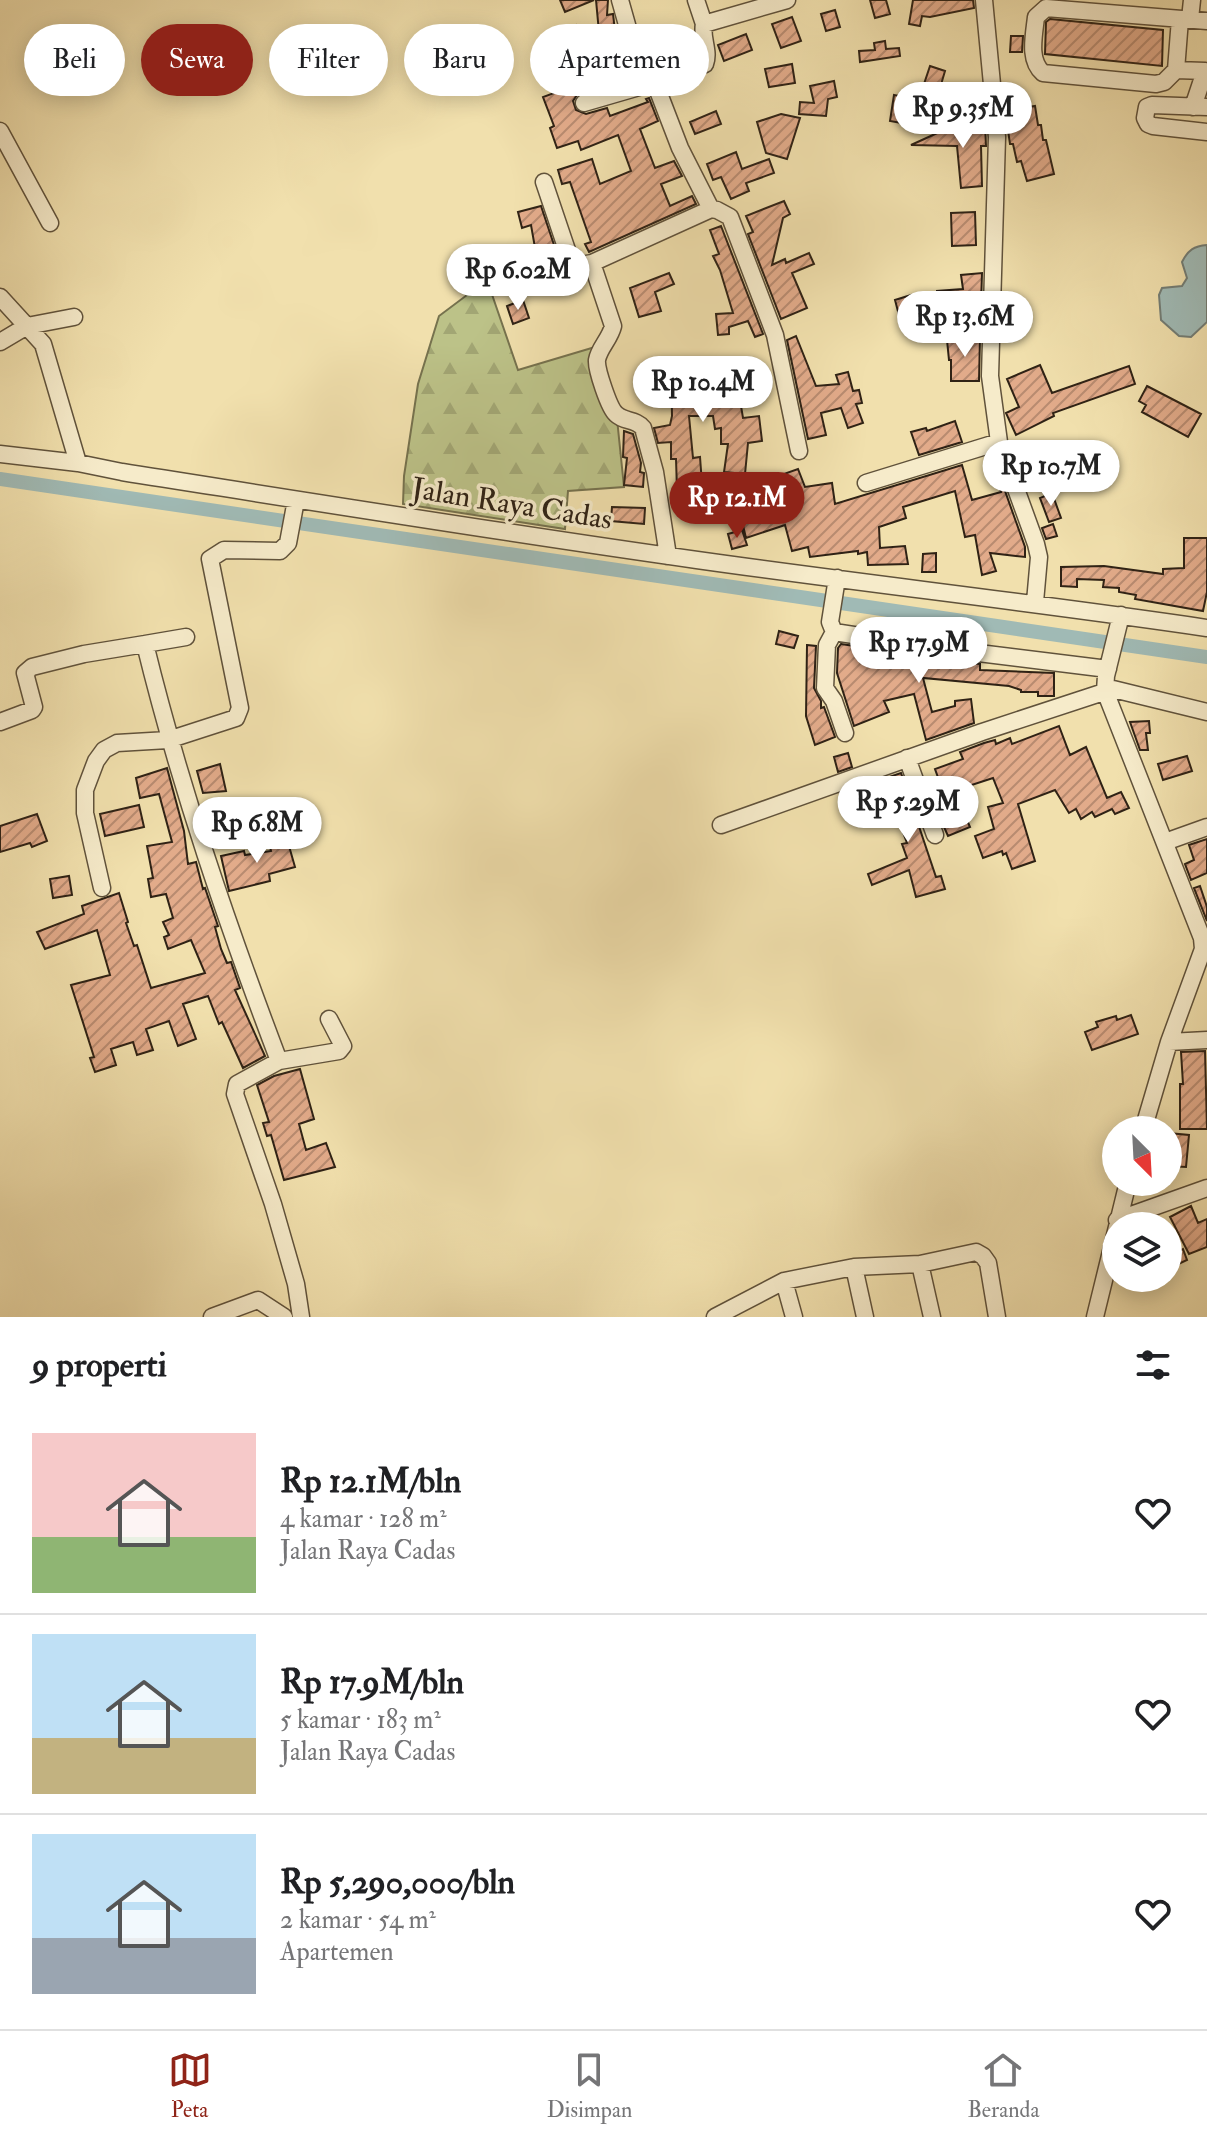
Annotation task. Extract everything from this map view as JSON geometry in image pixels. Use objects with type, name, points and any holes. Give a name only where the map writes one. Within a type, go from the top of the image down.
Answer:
[{"type":"street","points":[[620,0],[628,24]]},
{"type":"street","points":[[696,0],[704,24],[787,0]]},
{"type":"street","points":[[984,0],[997,137],[990,376],[999,442],[1039,557],[1035,602]]},
{"type":"street","points":[[1192,0],[1192,20],[1176,70],[1164,82],[1156,84],[1043,73],[1033,60],[1036,17],[1046,8],[1192,20]]},
{"type":"street","points":[[1176,70],[1206,71],[1200,107],[1152,105],[1147,107],[1145,118],[1153,126],[1207,132]]},
{"type":"street","points":[[584,103],[608,96]]},
{"type":"street","points":[[655,96],[711,209]]},
{"type":"street","points":[[2,139],[50,223]]},
{"type":"street","points":[[544,182],[570,259],[580,265],[592,263],[711,209],[723,212],[733,221],[775,335],[799,451]]},
{"type":"street","points":[[592,263],[613,326],[598,357],[597,366],[613,411],[643,428],[655,472],[668,556]]},
{"type":"street","points":[[0,297],[46,351],[78,463]]},
{"type":"street","points":[[0,342],[27,326],[74,317]]},
{"type":"street","points":[[866,483],[999,442]]},
{"type":"street","name":"Jalan Raya Cadas","points":[[0,454],[78,463],[295,504],[668,556],[836,583],[1035,602],[1119,619],[1207,628]]},
{"type":"street","points":[[102,888],[85,813],[85,790],[91,772],[104,750],[117,743],[168,740],[230,722],[239,713],[210,559],[224,550],[280,551],[288,543],[295,504]]},
{"type":"street","points":[[836,583],[827,645],[825,688],[834,701],[845,733]]},
{"type":"street","points":[[1119,619],[1107,675],[1205,948],[1169,1042],[1147,1116]]},
{"type":"street","points":[[832,627],[938,648],[1107,675]]},
{"type":"street","points":[[0,722],[32,710],[25,673],[32,667],[108,649],[186,637]]},
{"type":"street","points":[[145,644],[168,740],[229,929],[279,1061]]},
{"type":"street","points":[[1107,675],[1113,689],[1207,712]]},
{"type":"street","points":[[721,825],[907,758],[1107,675]]},
{"type":"street","points":[[907,758],[935,835]]},
{"type":"street","points":[[1165,842],[1207,827]]},
{"type":"street","points":[[301,1317],[296,1284],[273,1204],[235,1094],[237,1084],[279,1061],[339,1051],[343,1046],[329,1019]]},
{"type":"street","points":[[1169,1042],[1207,1040]]},
{"type":"street","points":[[1140,1212],[1207,1188]]},
{"type":"street","points":[[715,1317],[738,1311],[784,1281],[854,1267],[920,1264],[980,1253],[988,1263],[997,1317]]},
{"type":"street","points":[[920,1264],[932,1317]]},
{"type":"street","points":[[854,1267],[865,1317]]},
{"type":"street","points":[[784,1281],[794,1317]]},
{"type":"street","points":[[1095,1317],[1102,1286]]},
{"type":"street","points":[[212,1317],[258,1300],[284,1317]]},
{"type":"green space","points":[[487,280],[518,370],[595,347],[616,409],[624,487],[568,491],[565,529],[403,504],[404,476],[418,384],[439,316]]},
{"type":"water","points":[[1207,245],[1207,322],[1191,337],[1179,336],[1161,320],[1159,295],[1162,288],[1182,286],[1187,278],[1182,262],[1184,258],[1192,249]]},
{"type":"building","points":[[560,0],[594,0],[565,12]]},
{"type":"building","points":[[596,0],[608,0],[607,15],[613,14],[614,24],[598,24]]},
{"type":"building","points":[[870,0],[886,0],[890,14],[875,18]]},
{"type":"building","points":[[913,0],[973,0],[974,8],[922,16],[920,26],[909,24]]},
{"type":"building","points":[[835,10],[840,27],[826,31],[821,14]]},
{"type":"building","points":[[792,17],[801,41],[781,48],[772,24]]},
{"type":"building","points":[[1050,19],[1163,30],[1162,66],[1045,54],[1046,22]]},
{"type":"building","points":[[746,34],[752,50],[724,61],[718,45]]},
{"type":"building","points":[[1011,36],[1023,36],[1022,52],[1010,52]]},
{"type":"building","points":[[885,41],[886,49],[899,48],[900,56],[860,62],[859,51],[875,50],[874,43]]},
{"type":"building","points":[[792,64],[795,83],[769,87],[765,69]]},
{"type":"building","points":[[930,66],[945,71],[940,88],[924,84]]},
{"type":"building","points":[[834,81],[837,97],[828,99],[826,116],[799,114],[800,102],[814,103],[810,86]]},
{"type":"building","points":[[981,88],[982,101],[952,92],[952,90]]},
{"type":"building","points":[[894,95],[920,100],[918,108],[924,108],[924,127],[890,121]]},
{"type":"building","points":[[576,96],[573,101],[576,110],[586,114],[607,108],[610,116],[648,102],[646,99],[649,98],[658,121],[640,129],[655,168],[674,161],[682,176],[661,184],[670,206],[692,196],[696,204],[589,252],[585,244],[591,242],[570,182],[562,184],[558,170],[592,159],[600,184],[631,171],[618,135],[581,150],[578,141],[557,148],[550,128],[554,126],[543,97]]},
{"type":"building","points":[[1035,106],[1054,174],[1027,181],[1021,161],[1017,162],[1013,144],[1010,144],[1008,130],[1013,129],[1010,110]]},
{"type":"building","points":[[716,111],[721,124],[695,134],[690,122]]},
{"type":"building","points":[[781,114],[800,118],[787,159],[766,153],[757,122]]},
{"type":"building","points":[[957,124],[985,125],[986,146],[981,146],[982,186],[961,188],[957,146],[911,145]]},
{"type":"building","points":[[736,152],[742,169],[769,159],[774,173],[746,183],[749,191],[731,199],[721,177],[713,180],[707,164]]},
{"type":"building","points":[[784,201],[790,214],[783,218],[772,265],[785,259],[786,263],[809,253],[814,264],[792,273],[807,308],[781,319],[748,234],[753,232],[746,216]]},
{"type":"building","points":[[541,206],[557,254],[560,276],[566,276],[566,290],[543,291],[542,271],[530,273],[528,260],[537,259],[531,225],[522,228],[518,212]]},
{"type":"building","points":[[975,212],[976,245],[952,246],[951,213]]},
{"type":"building","points":[[721,226],[763,334],[755,337],[748,321],[729,327],[729,334],[718,335],[716,314],[733,313],[713,256],[719,254],[710,230]]},
{"type":"building","points":[[669,273],[674,284],[655,292],[661,311],[639,317],[630,288]]},
{"type":"building","points":[[982,273],[981,305],[959,307],[959,313],[938,314],[937,291],[963,289],[961,275]]},
{"type":"building","points":[[911,295],[918,317],[901,323],[895,300]]},
{"type":"building","points":[[523,300],[529,318],[513,324],[507,306]]},
{"type":"building","points":[[796,336],[816,386],[839,384],[836,375],[848,372],[853,391],[859,390],[862,403],[856,404],[863,423],[848,428],[841,408],[821,413],[826,435],[808,439],[787,340]]},
{"type":"building","points":[[980,337],[979,381],[951,381],[947,340]]},
{"type":"building","points":[[671,357],[704,357],[703,398],[709,398],[708,406],[740,400],[743,418],[759,416],[762,441],[748,443],[745,474],[724,472],[728,444],[721,444],[721,428],[715,429],[713,416],[689,416],[693,458],[700,457],[702,484],[693,485],[694,492],[677,490],[676,459],[671,459],[671,442],[658,443],[654,428],[670,425]]},
{"type":"building","points":[[1040,365],[1052,393],[1129,366],[1135,384],[1053,413],[1054,416],[1016,435],[1006,413],[1019,407],[1007,379]]},
{"type":"building","points":[[1147,386],[1201,414],[1188,437],[1142,412],[1146,405],[1139,401]]},
{"type":"building","points":[[955,421],[962,442],[919,455],[911,432],[926,428],[927,431]]},
{"type":"building","points":[[624,431],[633,434],[641,463],[640,472],[644,473],[643,487],[624,485],[627,458],[623,457]]},
{"type":"building","points":[[1075,448],[1082,466],[1052,478],[1049,470],[1024,480],[1021,466]]},
{"type":"building","points":[[962,465],[972,500],[1001,492],[996,478],[1000,477],[1025,547],[1025,557],[990,553],[996,571],[982,575],[975,535],[965,537],[955,491],[903,507],[906,518],[879,527],[880,548],[905,546],[908,564],[868,565],[867,552],[858,554],[858,551],[810,557],[808,547],[792,551],[785,525],[746,538],[740,513],[756,508],[755,502],[783,492],[778,476],[798,469],[805,487],[832,483],[835,504]]},
{"type":"building","points":[[1052,493],[1061,518],[1049,522],[1040,498]]},
{"type":"building","points":[[612,507],[645,508],[644,524],[611,521]]},
{"type":"building","points":[[1053,524],[1057,536],[1046,539],[1042,528]]},
{"type":"building","points":[[742,530],[747,545],[732,549],[728,534]]},
{"type":"building","points":[[1184,538],[1207,538],[1207,592],[1203,611],[1135,599],[1136,595],[1119,592],[1119,588],[1103,587],[1104,580],[1077,579],[1077,587],[1061,586],[1061,567],[1104,566],[1163,574],[1163,569],[1184,568]]},
{"type":"building","points":[[936,553],[936,572],[922,572],[923,554]]},
{"type":"building","points":[[779,631],[798,636],[794,648],[776,644]]},
{"type":"building","points":[[841,644],[916,659],[916,656],[946,661],[946,664],[968,667],[969,663],[980,664],[980,670],[1054,673],[1054,696],[1038,696],[1038,692],[1021,692],[1009,686],[923,678],[932,712],[955,706],[955,701],[971,699],[974,723],[926,740],[914,694],[884,701],[889,712],[854,726],[837,673],[838,648]]},
{"type":"building","points":[[807,645],[816,646],[814,688],[835,737],[815,745],[806,716]]},
{"type":"building","points":[[1149,721],[1150,733],[1146,733],[1148,750],[1140,750],[1130,722]]},
{"type":"building","points":[[1059,726],[1070,755],[1086,747],[1107,798],[1121,792],[1129,808],[1115,814],[1112,809],[1095,817],[1092,812],[1081,819],[1076,809],[1069,813],[1055,790],[1018,804],[1035,861],[1012,869],[1006,853],[1003,855],[1002,851],[983,858],[975,836],[994,829],[988,807],[1003,803],[993,778],[944,794],[935,769],[963,759],[960,752],[984,743],[995,740],[996,744],[1010,738],[1012,744]]},
{"type":"building","points":[[848,753],[852,767],[838,772],[834,757]]},
{"type":"building","points":[[1187,756],[1192,771],[1163,780],[1158,764]]},
{"type":"building","points":[[220,764],[226,791],[203,793],[197,771]]},
{"type":"building","points":[[167,768],[184,831],[188,864],[196,862],[218,926],[215,927],[221,949],[227,963],[231,962],[240,988],[235,990],[265,1056],[243,1068],[208,996],[183,1004],[196,1039],[178,1046],[169,1021],[146,1029],[153,1050],[137,1055],[133,1042],[111,1049],[116,1065],[95,1072],[90,1058],[94,1057],[71,985],[110,975],[97,930],[45,949],[37,932],[84,914],[82,906],[119,893],[126,923],[151,988],[205,973],[191,940],[168,949],[164,937],[169,935],[163,922],[173,918],[166,894],[151,897],[148,879],[153,878],[147,846],[172,842],[159,794],[140,798],[136,778]]},
{"type":"building","points":[[901,773],[936,877],[941,876],[945,889],[916,897],[909,870],[872,885],[868,874],[907,858],[902,844],[907,843],[892,803],[881,807],[876,793],[893,787],[889,777]]},
{"type":"building","points":[[139,805],[144,827],[105,836],[100,814]]},
{"type":"building","points":[[37,814],[47,841],[32,847],[30,843],[0,852],[0,826]]},
{"type":"building","points":[[966,818],[970,827],[948,836],[944,827]]},
{"type":"building","points":[[287,839],[295,867],[269,874],[270,881],[229,891],[221,856],[244,851],[245,855],[271,851],[269,843]]},
{"type":"building","points":[[1207,839],[1207,873],[1191,880],[1185,864],[1194,860],[1189,845]]},
{"type":"building","points":[[69,876],[72,895],[53,898],[50,879]]},
{"type":"building","points":[[1200,886],[1207,907],[1207,921],[1194,888]]},
{"type":"building","points":[[1131,1015],[1138,1034],[1092,1050],[1085,1032],[1098,1027],[1096,1022]]},
{"type":"building","points":[[1205,1051],[1207,1129],[1182,1129],[1181,1052]]},
{"type":"building","points":[[300,1069],[314,1119],[299,1124],[306,1150],[326,1143],[335,1167],[284,1180],[271,1135],[267,1136],[263,1123],[269,1122],[257,1085],[274,1076]]},
{"type":"building","points":[[1182,1134],[1189,1135],[1186,1167],[1182,1167]]},
{"type":"building","points":[[1191,1206],[1198,1223],[1207,1219],[1207,1247],[1189,1254],[1182,1240],[1182,1212],[1180,1212]]},
{"type":"waterway","points":[[0,479],[1207,657]]}]
